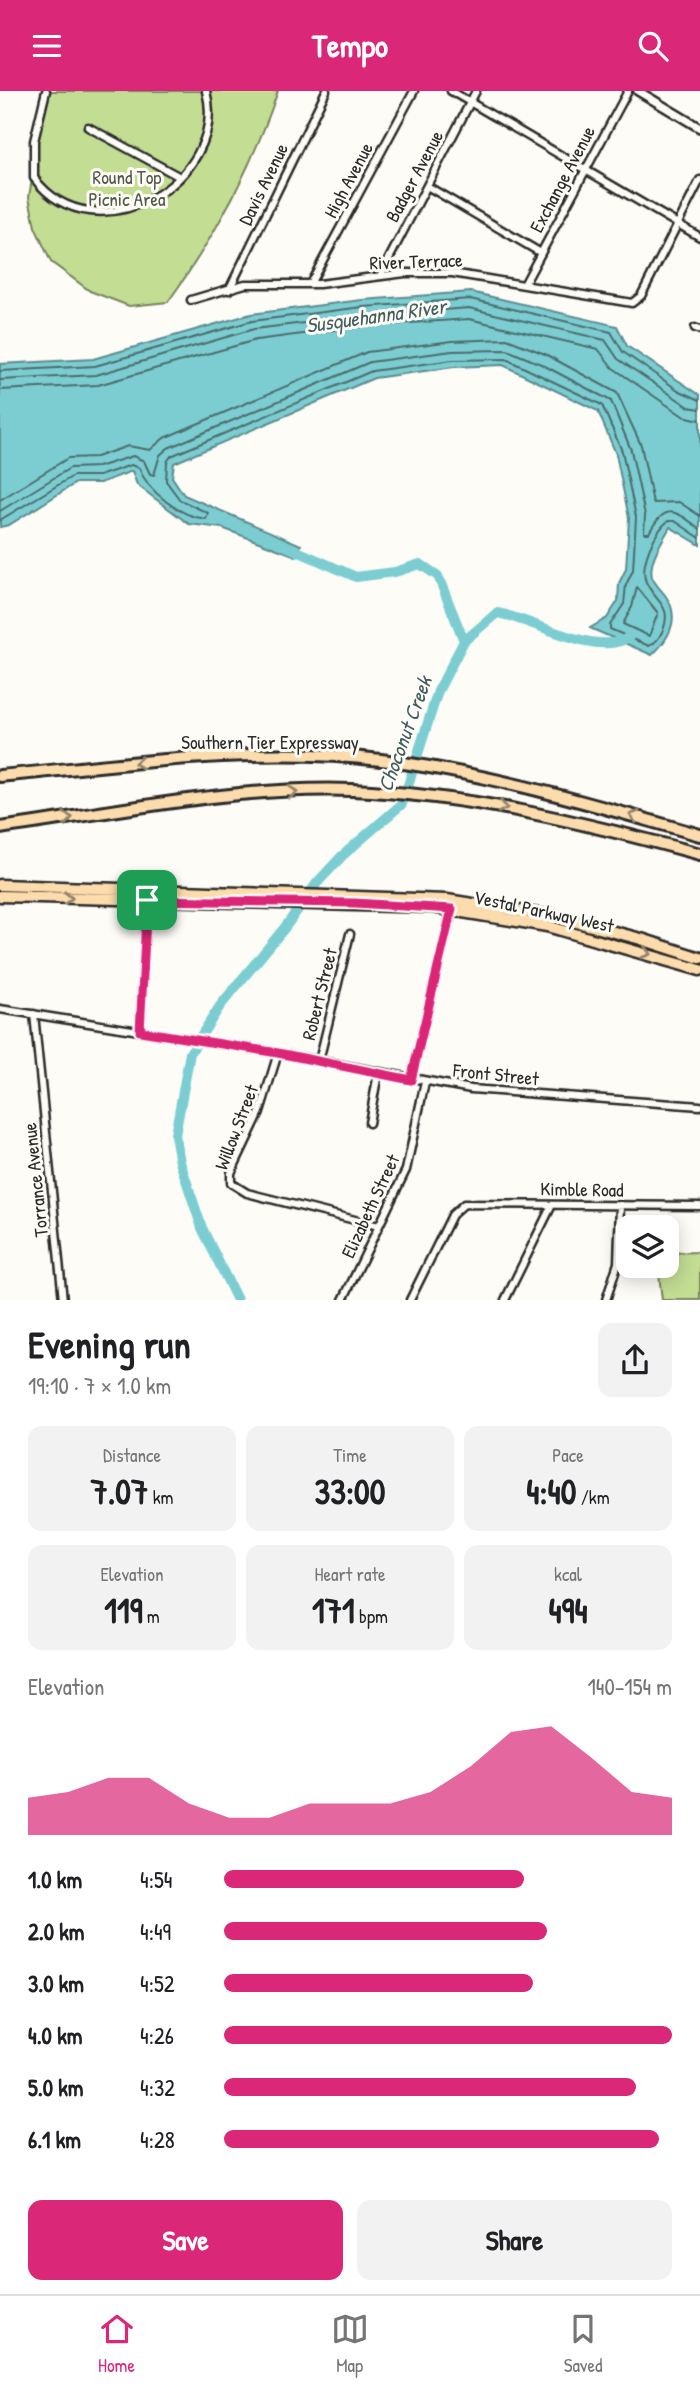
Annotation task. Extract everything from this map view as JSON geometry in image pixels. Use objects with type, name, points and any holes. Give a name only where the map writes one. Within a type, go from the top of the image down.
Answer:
[{"type":"highway","name":"Southern Tier Expressway","points":[[0,776],[200,757],[302,755],[378,760],[444,769],[554,793],[700,835]]},
{"type":"highway","points":[[0,828],[254,794],[371,792],[435,796],[542,814],[700,854]]},
{"type":"main road","name":"Vestal Parkway West","points":[[0,885],[279,893],[452,909],[547,926],[700,970]]},
{"type":"main road","name":"Vestal Parkway West","points":[[0,896],[271,901],[399,896],[498,907],[557,917],[700,958]]},
{"type":"street","points":[[46,91],[34,141],[34,178],[48,193],[67,205],[94,213],[115,212],[150,201],[178,176],[204,142],[209,112],[206,91]]},
{"type":"street","name":"Davis Avenue","points":[[229,290],[326,91]]},
{"type":"street","name":"High Avenue","points":[[310,284],[414,91]]},
{"type":"street","points":[[451,91],[700,237]]},
{"type":"street","name":"Badger Avenue","points":[[380,276],[476,91]]},
{"type":"street","name":"Exchange Avenue","points":[[525,283],[628,91]]},
{"type":"street","points":[[638,91],[700,128]]},
{"type":"street","points":[[88,127],[178,176]]},
{"type":"street","points":[[677,223],[700,180]]},
{"type":"street","points":[[427,186],[541,253]]},
{"type":"street","name":"River Terrace","points":[[191,300],[245,284],[310,284],[380,276],[452,273],[525,283],[629,303],[640,296],[677,223]]},
{"type":"street","points":[[140,1031],[147,889]]},
{"type":"street","points":[[411,1080],[452,909]]},
{"type":"street","name":"Robert Street","points":[[319,1061],[349,935]]},
{"type":"street","name":"Front Street","points":[[0,1009],[278,1053],[425,1082],[523,1094],[700,1106]]},
{"type":"street","name":"Torrance Avenue","points":[[34,1014],[63,1300]]},
{"type":"street","name":"Willow Street","points":[[278,1053],[260,1112],[231,1173],[232,1183],[247,1193],[379,1226]]},
{"type":"street","points":[[369,1123],[378,1073]]},
{"type":"street","name":"Elizabeth Street","points":[[343,1300],[410,1159],[425,1082]]},
{"type":"street","name":"Kimble Road","points":[[410,1300],[452,1215],[464,1204],[700,1206]]},
{"type":"street","points":[[505,1300],[552,1205]]},
{"type":"street","points":[[606,1300],[618,1263],[620,1205]]},
{"type":"green space","name":"Round Top Picnic Area","points":[[46,91],[278,91],[231,201],[168,302],[129,306],[90,291],[51,262],[35,227],[29,197]]},
{"type":"green space","points":[[700,1252],[700,1300],[662,1300],[659,1278],[679,1278],[679,1253]]},
{"type":"water","name":"Susquehanna River","points":[[471,292],[617,326],[627,346],[700,395],[700,545],[670,527],[657,551],[652,564],[652,577],[670,603],[673,619],[669,634],[652,655],[590,628],[607,618],[618,601],[619,583],[626,569],[629,518],[616,454],[598,411],[503,365],[454,367],[374,378],[174,463],[172,477],[184,495],[301,545],[296,556],[222,528],[189,524],[137,485],[132,471],[100,483],[76,483],[9,525],[0,527],[0,364],[93,359],[251,314],[362,300]]},
{"type":"waterway","name":"Choconut Creek","points":[[237,1300],[202,1228],[180,1162],[175,1135],[190,1053],[220,1006],[286,926],[317,883],[342,856],[402,804],[438,691],[464,641],[438,576],[420,564],[395,572],[356,577],[286,546]]},
{"type":"waterway","name":"Choconut Creek","points":[[464,641],[497,613],[584,641],[617,642],[630,636]]},
{"type":"route","points":[[147,900],[355,903],[452,909],[411,1080],[278,1053],[140,1031],[147,900]]}]
